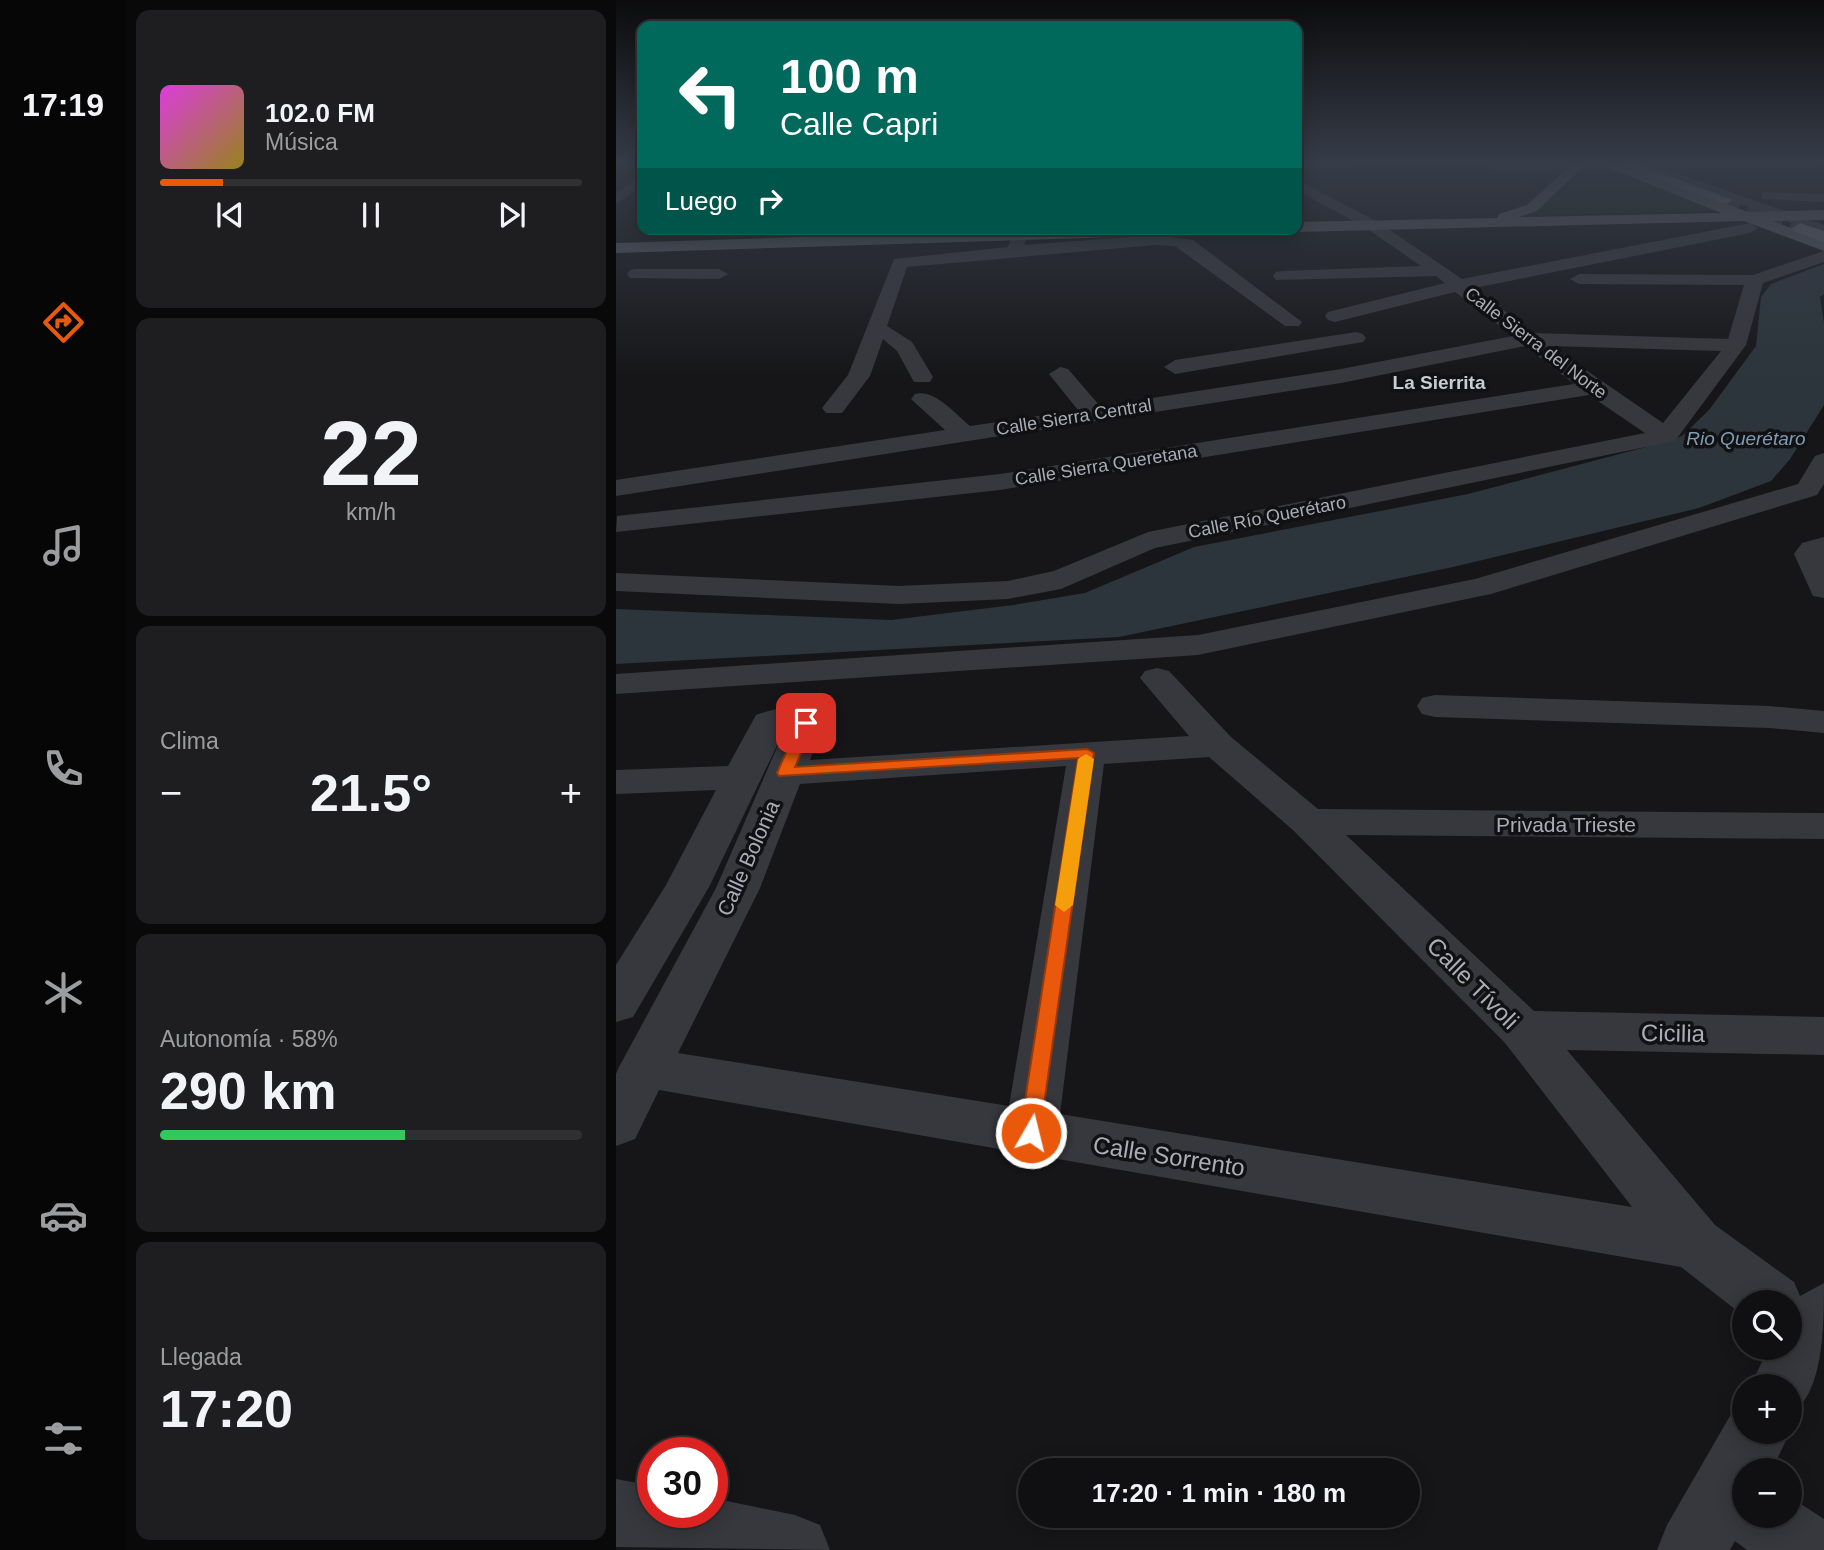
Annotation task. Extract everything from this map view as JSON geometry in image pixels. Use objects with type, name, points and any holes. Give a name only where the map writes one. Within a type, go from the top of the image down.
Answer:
[{"type":"main road","points":[[616,247],[822,235],[1020,238],[1083,235]]},
{"type":"street","name":"Calle Sierra del Norte","points":[[1384,233],[1460,285],[1593,388],[1666,436]]},
{"type":"street","points":[[1335,316],[1691,233]]},
{"type":"street","points":[[1666,436],[1736,345],[1755,280],[1802,233]]},
{"type":"street","points":[[834,408],[859,376],[900,263],[1020,238],[1155,240],[1187,244],[1292,322]]},
{"type":"street","points":[[616,247],[631,279],[719,274]]},
{"type":"street","points":[[1282,276],[1440,271]]},
{"type":"street","points":[[1493,279],[1755,280]]},
{"type":"street","points":[[875,328],[891,333],[905,343],[922,388],[966,435]]},
{"type":"street","points":[[1175,367],[1356,338]]},
{"type":"street","name":"Calle Sierra Central","points":[[624,487],[1341,376],[1530,339],[1736,345]]},
{"type":"street","points":[[1291,348],[1341,376]]},
{"type":"street","points":[[1060,374],[1094,414]]},
{"type":"street","name":"Calle Sierra Queretana","points":[[616,525],[1000,482],[1593,388]]},
{"type":"street","name":"Calle Río Querétaro","points":[[616,582],[879,594],[986,592],[1033,586],[1065,579],[1129,546],[1148,541],[1666,436]]},
{"type":"street","points":[[616,684],[1198,645],[1480,587],[1808,489],[1824,461]]},
{"type":"street","points":[[616,525],[624,487]]},
{"type":"street","points":[[1824,546],[1812,549],[1809,554],[1824,589]]},
{"type":"street","name":"Calle Tívoli","points":[[1157,678],[1218,745],[1308,822],[1522,1030],[1695,1243],[1764,1290]]},
{"type":"street","points":[[1435,706],[1769,717],[1824,722]]},
{"type":"street","name":"Calle Bolonia","points":[[616,1004],[687,887],[769,723],[790,718],[801,719],[806,723],[738,888],[616,1124]]},
{"type":"street","points":[[785,773],[1218,745]]},
{"type":"street","points":[[1031,1133],[1087,753]]},
{"type":"street","points":[[616,782],[742,777]]},
{"type":"street","name":"Privada Trieste","points":[[1308,822],[1824,826]]},
{"type":"street","points":[[687,887],[738,888]]},
{"type":"street","name":"Cicilia","points":[[1522,1030],[1824,1036]]},
{"type":"street","name":"Calle Sorrento","points":[[644,1067],[1695,1243]]},
{"type":"street","points":[[616,1513],[795,1550]]},
{"type":"street","points":[[1692,1550],[1732,1514]]},
{"type":"street","points":[[1776,1528],[1808,1550]]},
{"type":"water","name":"Rio Querétaro","points":[[1824,264],[1824,294],[1820,297],[1824,323],[1824,405],[1790,459],[1771,481],[1699,508],[1453,567],[1119,637],[616,664],[616,609],[891,620],[1013,605],[1085,593],[1194,547],[1468,494],[1661,443],[1682,436],[1709,410],[1756,346],[1761,297],[1771,284]]},
{"type":"slow traffic","points":[[1064,905],[1086,759]]},
{"type":"district","name":"La Sierrita","points":[[1439,382]]},
{"type":"route","points":[[806,723],[785,773],[1087,753],[1031,1133]]}]
